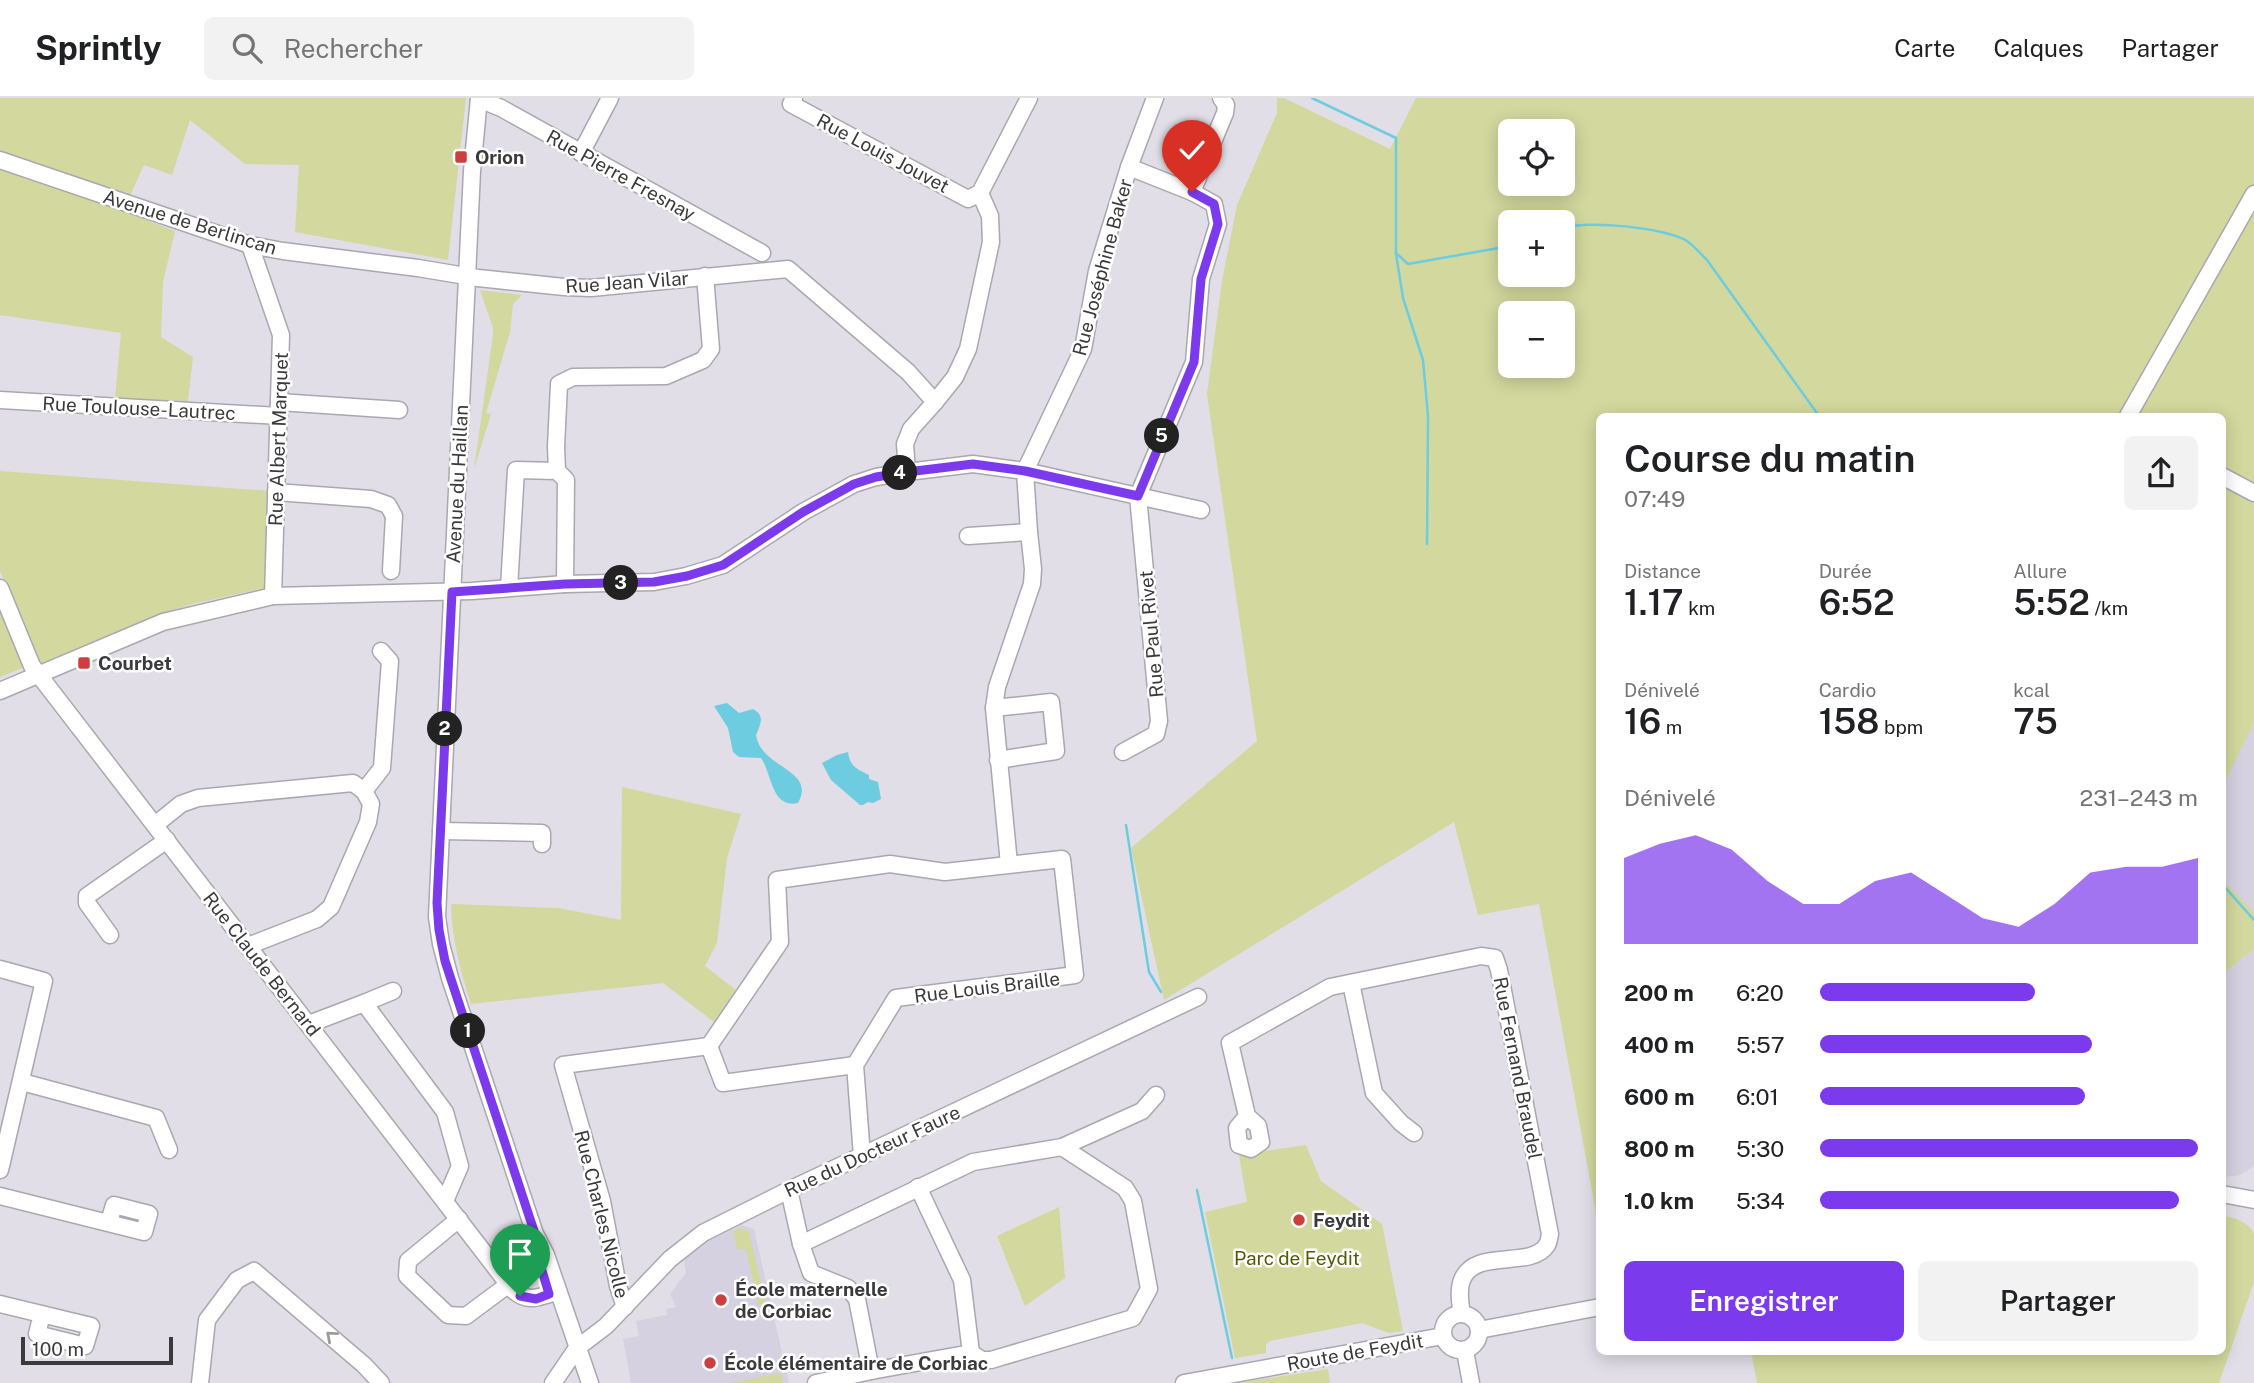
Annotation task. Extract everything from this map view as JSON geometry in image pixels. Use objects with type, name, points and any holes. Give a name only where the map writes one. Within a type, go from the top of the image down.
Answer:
[{"type":"street","name":"Rue Pierre Fresnay","points":[[479,98],[762,253]]},
{"type":"street","name":"Avenue du Haillan","points":[[479,98],[473,149],[437,903],[441,944],[535,1234],[546,1255],[553,1293],[574,1352],[590,1383]]},
{"type":"street","points":[[581,153],[610,98]]},
{"type":"street","name":"Rue Louis Jouvet","points":[[794,98],[791,104],[968,199],[980,193]]},
{"type":"street","points":[[907,472],[905,444],[911,429],[955,377],[968,349],[989,249],[990,216],[980,193],[1029,98]]},
{"type":"street","name":"Rue Joséphine Baker","points":[[1025,471],[1083,349],[1097,271],[1129,167],[1155,98]]},
{"type":"street","points":[[1192,192],[1225,113],[1226,105],[1221,98]]},
{"type":"street","name":"Avenue de Berlincan","points":[[0,160],[250,245],[467,275]]},
{"type":"street","points":[[1129,167],[1192,192],[1214,204],[1218,224],[1201,279],[1194,362],[1138,496]]},
{"type":"street","points":[[2130,413],[2253,199]]},
{"type":"street","name":"Rue Albert Marquet","points":[[250,245],[281,335],[274,596]]},
{"type":"street","name":"Rue Jean Vilar","points":[[467,275],[591,288],[788,269],[908,372],[935,402]]},
{"type":"street","points":[[565,584],[566,480],[557,471],[556,447],[559,384],[573,377],[666,376],[704,360],[711,349],[705,276]]},
{"type":"street","name":"Rue Toulouse-Lautrec","points":[[0,400],[399,410]]},
{"type":"street","points":[[0,691],[163,622],[274,596],[452,592],[565,584],[654,582],[723,565],[803,512],[854,484],[907,472],[973,464],[1025,471],[1201,510]]},
{"type":"street","points":[[509,588],[516,470],[557,471]]},
{"type":"street","points":[[1009,864],[995,708],[997,687],[1032,584],[1025,471]]},
{"type":"street","points":[[2226,477],[2254,493]]},
{"type":"street","points":[[276,492],[371,499],[388,505],[394,516],[391,571]]},
{"type":"street","name":"Rue Paul Rivet","points":[[1123,752],[1156,734],[1159,721],[1138,496]]},
{"type":"street","points":[[968,537],[1029,532]]},
{"type":"street","name":"Rue Claude Bernard","points":[[0,588],[32,666],[516,1293],[536,1299],[553,1293]]},
{"type":"street","points":[[364,791],[382,768],[390,661],[381,651]]},
{"type":"street","points":[[995,708],[1051,702],[1056,751],[998,760]]},
{"type":"street","points":[[155,825],[181,804],[198,798],[353,783],[364,791],[371,804],[368,822],[331,907],[317,919],[248,946]]},
{"type":"street","points":[[441,831],[542,834],[542,844]]},
{"type":"street","points":[[110,935],[87,903],[88,896],[167,840]]},
{"type":"street","name":"Rue Louis Braille","points":[[709,1046],[780,942],[777,880],[890,864],[945,872],[1062,859],[1075,975],[896,998],[855,1065]]},
{"type":"street","name":"Rue Fernand Braudel","points":[[1247,1116],[1230,1043],[1329,987],[1481,956],[1495,958],[1550,1234],[1546,1246],[1535,1254],[1481,1263],[1470,1269],[1462,1280],[1462,1314]]},
{"type":"street","points":[[0,969],[44,981],[22,1082],[7,1108],[0,1170]]},
{"type":"street","points":[[1351,983],[1374,1093],[1401,1123],[1414,1133]]},
{"type":"street","points":[[309,1024],[393,991]]},
{"type":"street","name":"Rue du Docteur Faure","points":[[553,1383],[574,1352],[606,1326],[670,1259],[703,1233],[1198,997]]},
{"type":"street","points":[[364,1003],[445,1112],[460,1166],[445,1201]]},
{"type":"street","points":[[709,1046],[723,1083],[855,1065],[862,1156]]},
{"type":"street","name":"Rue Charles Nicolle","points":[[625,1307],[618,1286],[602,1201],[563,1065],[709,1046]]},
{"type":"street","points":[[22,1082],[156,1118],[169,1150]]},
{"type":"street","points":[[802,1244],[973,1163],[1062,1147],[1142,1111],[1156,1095]]},
{"type":"street","points":[[816,1383],[971,1353],[982,1360],[991,1360],[1133,1318],[1149,1289],[1133,1200],[1125,1188],[1062,1147]]},
{"type":"street","points":[[918,1187],[962,1280],[971,1353]]},
{"type":"street","points":[[789,1190],[811,1273],[848,1288],[857,1299],[871,1371]]},
{"type":"street","points":[[2226,1194],[2254,1191]]},
{"type":"street","points":[[2226,1195],[2254,1200]]},
{"type":"street","points":[[0,1196],[109,1222]]},
{"type":"street","points":[[459,1219],[408,1261],[407,1276],[448,1315],[466,1316],[509,1284]]},
{"type":"street","points":[[200,1375],[207,1320],[237,1280],[254,1271],[365,1365],[381,1383]]},
{"type":"street","points":[[0,1304],[42,1314]]},
{"type":"street","points":[[1479,1330],[1596,1308]]},
{"type":"street","points":[[1462,1314],[1474,1319],[1479,1330],[1476,1343],[1465,1350],[1451,1348],[1443,1336],[1445,1323],[1449,1318],[1462,1314]]},
{"type":"street","name":"Route de Feydit","points":[[1184,1383],[1443,1336]]},
{"type":"street","points":[[1465,1350],[1471,1383]]},
{"type":"street","name":"Avenue du Haillan","points":[[574,1352],[580,1383]]},
{"type":"shaded area","points":[[2254,723],[2254,912],[2226,883],[2226,778]]},
{"type":"shaded area","points":[[2254,949],[2254,1166],[2240,1175],[2226,1177],[2226,972]]},
{"type":"shaded area","name":"École maternelle de Corbiac","points":[[742,1225],[754,1229],[789,1383],[631,1383],[623,1339],[639,1336],[636,1321],[667,1315],[666,1309],[676,1307],[670,1294],[686,1273],[684,1260],[706,1242]]},
{"type":"green space","points":[[0,98],[466,98],[448,260],[295,232],[299,165],[245,164],[190,120],[172,175],[144,165],[123,211],[175,231],[163,282],[161,337],[193,357],[188,401],[115,399],[121,333],[0,315]]},
{"type":"green space","points":[[1277,98],[1284,98],[1390,149],[1416,98],[2254,98],[2254,723],[2226,780],[2226,413],[1596,413],[1596,1213],[1539,904],[1478,915],[1454,822],[1164,1000],[1131,848],[1257,741],[1207,394],[1222,281],[1237,205],[1277,113]]},
{"type":"green space","points":[[480,290],[522,295],[513,304],[510,332],[486,413],[491,414],[474,469],[493,335]]},
{"type":"green space","points":[[0,471],[270,491],[268,587],[159,614],[38,665],[0,571]]},
{"type":"green space","points":[[0,597],[25,662],[22,668],[0,677]]},
{"type":"green space","points":[[622,787],[741,814],[727,858],[717,943],[705,966],[736,990],[714,1022],[663,983],[471,1004],[457,955],[451,904],[558,908],[621,920]]},
{"type":"green space","points":[[2226,883],[2254,912],[2254,949],[2226,972]]},
{"type":"green space","name":"Parc de Feydit","points":[[1306,1145],[1321,1181],[1382,1224],[1403,1331],[1389,1333],[1362,1323],[1270,1341],[1266,1344],[1266,1353],[1235,1358],[1205,1212],[1247,1202],[1239,1155]]},
{"type":"green space","points":[[1059,1207],[1065,1278],[1025,1306],[997,1236]]},
{"type":"green space","points":[[2226,1217],[2244,1223],[2254,1233],[2254,1282],[2219,1383],[1757,1383],[1752,1355],[2226,1355]]},
{"type":"green space","points":[[740,1228],[749,1232],[766,1304],[758,1305],[746,1249],[737,1249],[733,1231]]},
{"type":"green space","points":[[1328,1369],[1330,1383],[1241,1383],[1245,1382]]},
{"type":"green space","points":[[781,1373],[783,1383],[730,1383]]},
{"type":"water","points":[[727,703],[739,713],[753,709],[760,715],[761,721],[756,735],[760,746],[800,783],[802,792],[798,803],[782,801],[777,795],[761,758],[739,757],[733,752],[728,728],[714,706]]},
{"type":"water","points":[[848,752],[855,767],[869,775],[869,779],[878,782],[881,799],[860,805],[831,780],[822,763]]},
{"type":"waterway","points":[[1312,98],[1396,138],[1396,253],[1408,264],[1498,248]]},
{"type":"waterway","points":[[1575,226],[1625,226],[1662,232],[1687,241],[1707,260],[1817,413]]},
{"type":"waterway","points":[[1396,254],[1403,298],[1423,360],[1428,416],[1427,544]]},
{"type":"waterway","points":[[1126,825],[1149,972],[1161,992]]},
{"type":"waterway","points":[[2226,888],[2254,920]]},
{"type":"waterway","points":[[1197,1190],[1232,1358]]},
{"type":"place","name":"Orion","points":[[461,157]]},
{"type":"place","name":"Courbet","points":[[84,663]]},
{"type":"place","name":"Feydit","points":[[1299,1220]]},
{"type":"place","name":"École maternelle de Corbiac","points":[[721,1300]]},
{"type":"place","name":"École élémentaire de Corbiac","points":[[710,1363]]},
{"type":"route","points":[[520,1296],[536,1299],[549,1294],[538,1257],[535,1234],[445,961],[439,930],[437,903],[452,592],[565,584],[654,582],[687,576],[723,565],[803,512],[854,484],[907,472],[973,464],[1025,471],[1138,496],[1194,362],[1201,279],[1218,224],[1214,204],[1192,192]]}]
